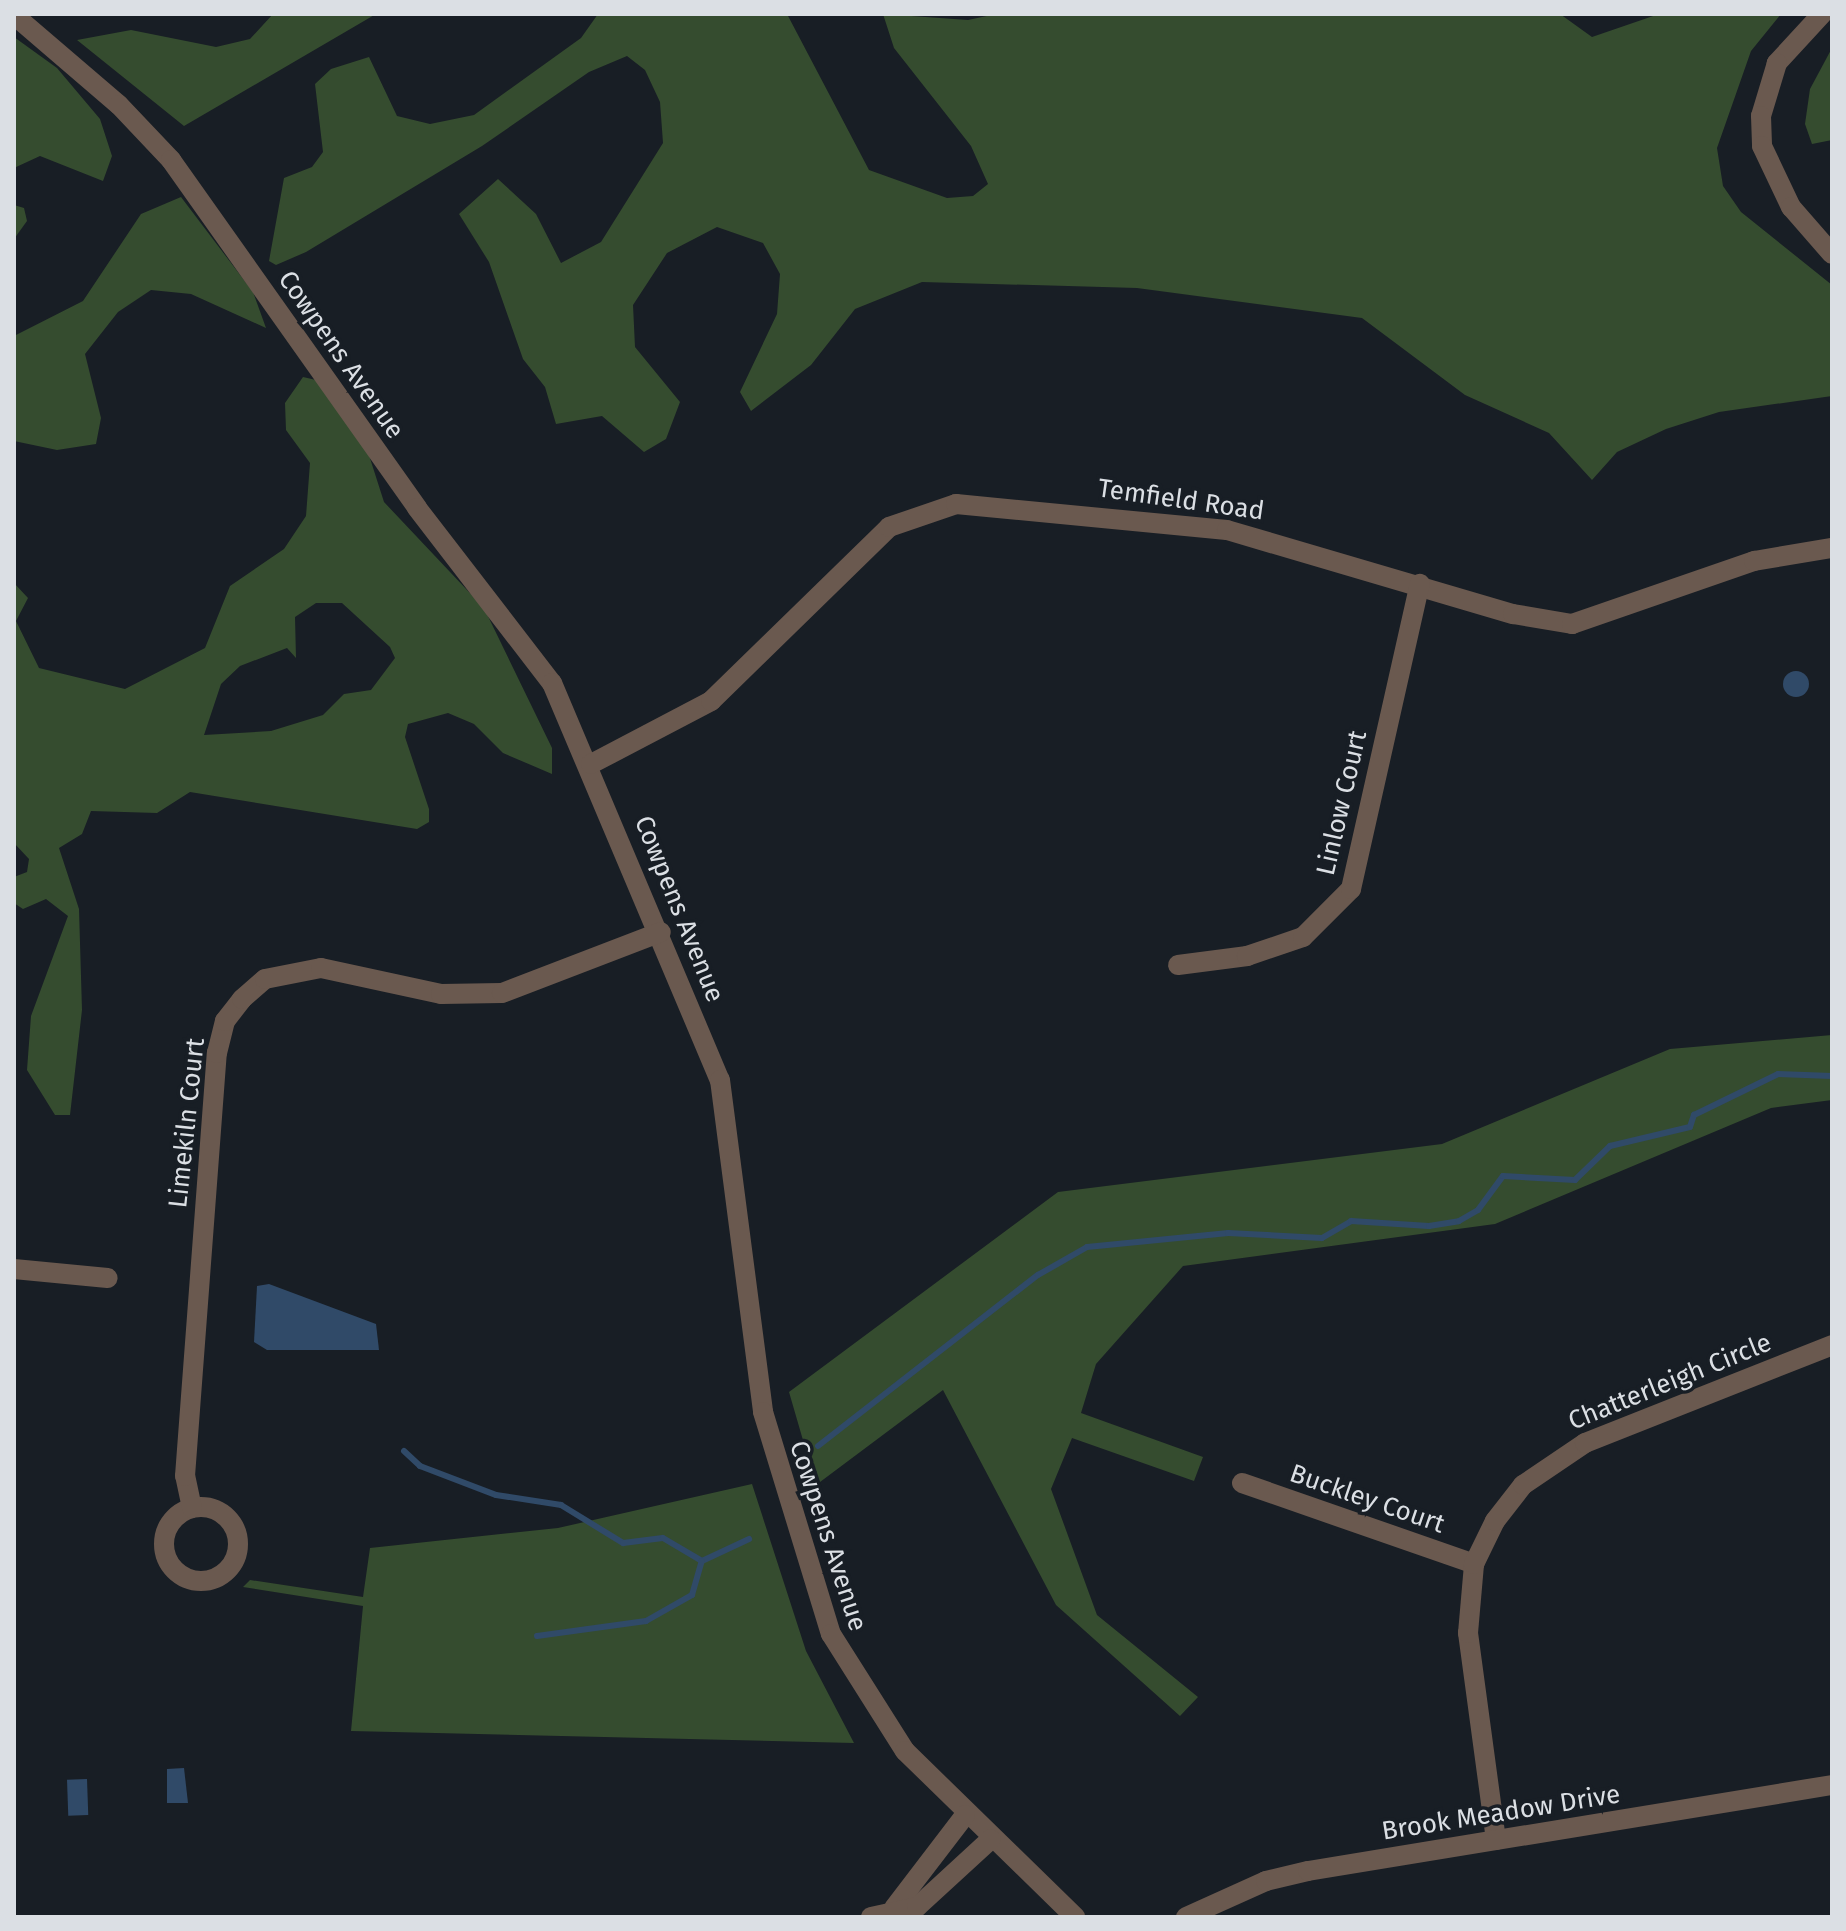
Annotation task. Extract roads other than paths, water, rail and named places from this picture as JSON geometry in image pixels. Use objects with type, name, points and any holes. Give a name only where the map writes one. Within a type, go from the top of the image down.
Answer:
[{"type":"street","points":[[1822,14],[1777,63],[1761,116],[1762,146],[1785,197],[1832,254]]},
{"type":"street","name":"Cowpens Avenue","points":[[14,15],[119,105],[171,160],[417,508],[524,638],[591,764],[661,932],[725,1101],[763,1412],[819,1604],[879,1719],[965,1815],[1075,1917]]},
{"type":"street","name":"Temfield Road","points":[[591,764],[711,701],[889,527],[956,504],[1213,528],[1572,624],[1754,561],[1832,548]]},
{"type":"street","name":"Linlow Court","points":[[1178,965],[1247,956],[1303,937],[1351,889],[1420,584]]},
{"type":"street","name":"Limekiln Court","points":[[192,1508],[185,1476],[217,1053],[225,1021],[242,999],[265,979],[321,968],[441,994],[502,993],[661,932]]},
{"type":"street","points":[[14,1269],[108,1278]]},
{"type":"street","name":"Chatterleigh Circle","points":[[1496,1840],[1471,1671],[1474,1564],[1509,1501],[1551,1462],[1832,1345]]},
{"type":"street","name":"Buckley Court","points":[[1242,1483],[1474,1564]]},
{"type":"street","name":"Brook Meadow Drive","points":[[1186,1917],[1266,1881],[1832,1785]]},
{"type":"street","points":[[894,1908],[965,1815]]},
{"type":"street","points":[[871,1917],[894,1908],[917,1907],[946,1887],[991,1839]]},
{"type":"water","points":[[1796,671],[1805,675],[1809,684],[1805,693],[1796,697],[1787,693],[1783,684],[1787,675]]},
{"type":"water","points":[[269,1284],[376,1324],[379,1350],[267,1350],[254,1342],[257,1286]]},
{"type":"water","points":[[184,1768],[188,1803],[167,1803],[167,1769]]},
{"type":"water","points":[[87,1779],[88,1815],[68,1816],[67,1780]]},
{"type":"waterway","points":[[818,1446],[1038,1275],[1087,1247],[1228,1233],[1322,1238],[1351,1221],[1429,1226],[1459,1221],[1478,1210],[1503,1176],[1575,1180],[1610,1146],[1690,1127],[1694,1115],[1778,1074],[1832,1076]]},
{"type":"waterway","points":[[404,1451],[420,1466],[496,1495],[561,1505],[623,1543],[663,1538],[702,1561],[749,1539]]},
{"type":"waterway","points":[[537,1636],[646,1621],[692,1595],[702,1561]]}]
